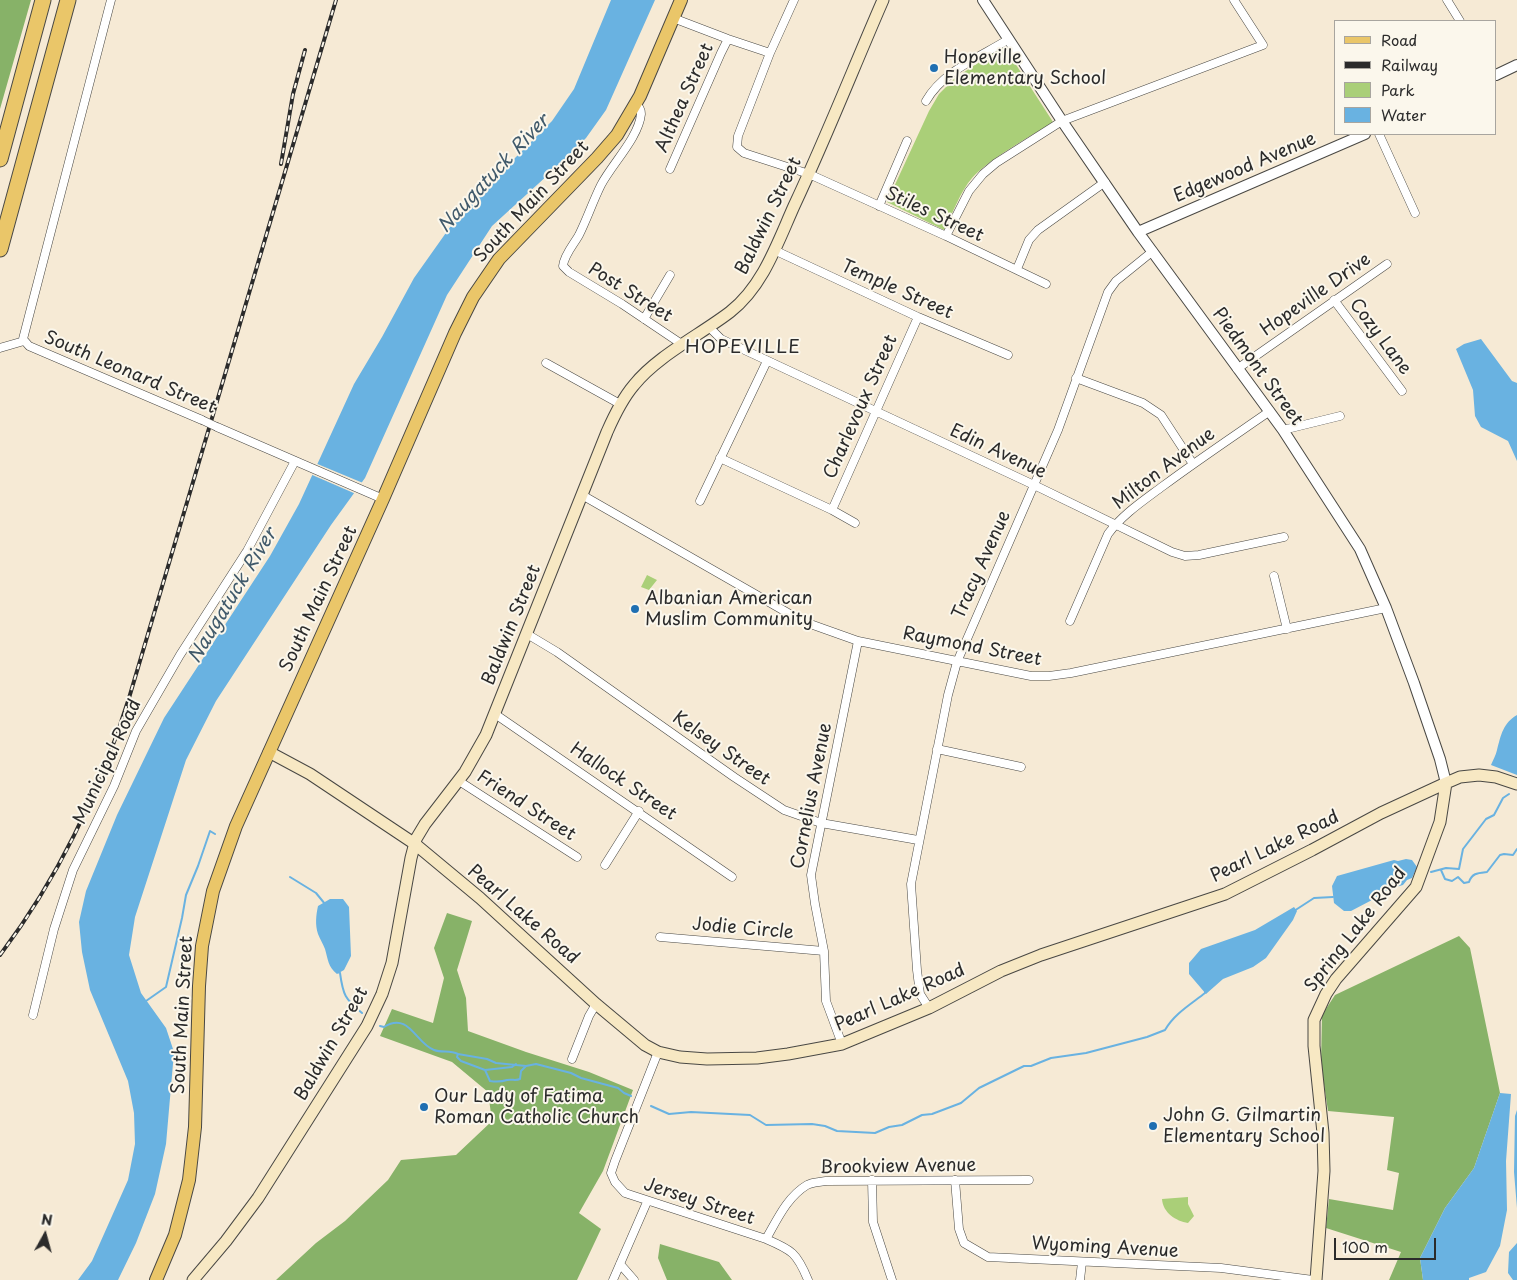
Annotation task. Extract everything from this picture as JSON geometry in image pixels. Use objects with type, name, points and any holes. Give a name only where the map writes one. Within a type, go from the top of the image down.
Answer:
[{"type":"highway","points":[[0,159],[43,0]]},
{"type":"highway","points":[[0,249],[68,0]]},
{"type":"main road","name":"South Main Street","points":[[156,1280],[177,1227],[191,1169],[197,1106],[199,975],[202,946],[216,878],[230,840],[383,499],[455,333],[483,281],[504,254],[612,142],[636,104],[681,0]]},
{"type":"main road","name":"Baldwin Street","points":[[193,1280],[226,1241],[269,1182],[370,1019],[385,985],[392,963],[414,844],[422,828],[478,752],[620,404],[645,373],[735,309],[751,292],[774,250],[809,174],[835,116],[882,0]]},
{"type":"main road","name":"Pearl Lake Road","points":[[269,752],[310,774],[414,844],[480,898],[645,1046],[658,1052],[680,1057],[708,1059],[757,1058],[842,1044],[929,1008],[1001,971],[1041,955],[1225,894],[1381,813],[1460,777],[1496,776],[1517,784]]},
{"type":"main road","name":"Spring Lake Road","points":[[1314,1280],[1324,1171],[1323,1133],[1314,1046],[1314,1020],[1326,994],[1336,979],[1416,887],[1440,822],[1446,783]]},
{"type":"street","name":"South Leonard Street","points":[[111,0],[100,49],[24,333],[24,341],[27,345],[55,358],[383,499]]},
{"type":"street","points":[[673,18],[770,53],[794,0]]},
{"type":"street","name":"Piedmont Street","points":[[984,0],[1062,121],[1138,232],[1237,369],[1270,411],[1360,549],[1386,608],[1418,693],[1446,783]]},
{"type":"street","points":[[946,236],[969,191],[983,174],[996,163],[1062,121],[1263,45],[1234,0]]},
{"type":"street","points":[[1447,0],[1459,20]]},
{"type":"street","name":"Althea Street","points":[[670,169],[728,39]]},
{"type":"street","points":[[926,102],[932,92],[949,76],[1009,40]]},
{"type":"street","name":"Stiles Street","points":[[770,53],[738,136],[737,147],[744,153],[809,174],[1046,284]]},
{"type":"street","points":[[1497,74],[1517,65]]},
{"type":"street","name":"Post Street","points":[[636,104],[640,108],[641,113],[634,133],[602,184],[580,232],[564,259],[563,266],[569,272],[683,345]]},
{"type":"street","name":"Edgewood Avenue","points":[[1138,232],[1363,135]]},
{"type":"street","points":[[1379,135],[1415,213]]},
{"type":"street","points":[[879,206],[907,141]]},
{"type":"street","points":[[1017,269],[1029,240],[1038,230],[1105,182]]},
{"type":"street","name":"Temple Street","points":[[774,250],[918,317],[1008,355]]},
{"type":"street","name":"Tracy Avenue","points":[[929,1008],[920,994],[911,906],[911,884],[918,840],[948,695],[957,662],[1058,430],[1108,292],[1116,281],[1153,251]]},
{"type":"street","name":"Hopeville Drive","points":[[1237,369],[1386,264]]},
{"type":"street","points":[[644,319],[670,275]]},
{"type":"street","name":"Cozy Lane","points":[[1334,300],[1402,391]]},
{"type":"street","name":"Charlevoux Street","points":[[832,510],[918,317]]},
{"type":"street","name":"Edin Avenue","points":[[709,327],[721,339],[1034,485],[1172,552],[1185,556],[1200,556],[1284,536]]},
{"type":"street","points":[[0,348],[24,341]]},
{"type":"street","points":[[700,501],[767,361]]},
{"type":"street","points":[[546,363],[620,404]]},
{"type":"street","points":[[1076,378],[1143,403],[1161,414],[1193,464]]},
{"type":"street","name":"Milton Avenue","points":[[1070,621],[1108,534],[1115,525],[1129,512],[1193,464],[1270,411]]},
{"type":"street","points":[[1283,430],[1340,416]]},
{"type":"street","points":[[720,458],[832,510],[855,523]]},
{"type":"street","name":"Municipal Road","points":[[33,1015],[54,928],[73,870],[114,786],[136,731],[180,655],[247,551],[296,461]]},
{"type":"street","name":"Raymond Street","points":[[582,495],[788,613],[813,625],[858,641],[1032,676],[1049,676],[1386,608]]},
{"type":"street","points":[[1274,576],[1287,629]]},
{"type":"street","name":"Kelsey Street","points":[[527,634],[573,663],[784,810],[820,823],[918,840]]},
{"type":"street","name":"Cornelius Avenue","points":[[842,1044],[826,1000],[824,951],[814,904],[811,876],[820,823],[858,641]]},
{"type":"street","name":"Hallock Street","points":[[495,714],[732,876]]},
{"type":"street","points":[[937,749],[985,761],[1021,767]]},
{"type":"street","name":"Friend Street","points":[[459,780],[576,857]]},
{"type":"street","points":[[606,865],[639,811]]},
{"type":"street","name":"Jodie Circle","points":[[660,937],[824,951]]},
{"type":"street","points":[[572,1059],[589,1016],[596,1004]]},
{"type":"street","name":"Jersey Street","points":[[658,1052],[611,1173],[615,1182],[625,1194],[766,1239],[788,1248],[796,1256],[808,1280]]},
{"type":"street","name":"Brookview Avenue","points":[[766,1239],[795,1194],[808,1184],[826,1180],[1029,1180]]},
{"type":"street","points":[[872,1180],[873,1222],[892,1280]]},
{"type":"street","name":"Wyoming Avenue","points":[[955,1180],[959,1229],[964,1243],[976,1252],[988,1257],[1221,1268],[1314,1280]]},
{"type":"street","points":[[613,1280],[647,1202]]},
{"type":"street","points":[[1080,1280],[1082,1262]]},
{"type":"street","points":[[620,1264],[634,1280]]},
{"type":"green space","points":[[0,0],[31,0],[0,109]]},
{"type":"green space","points":[[1004,46],[1053,122],[999,155],[980,170],[960,196],[944,230],[887,202],[929,111],[939,94],[955,78]]},
{"type":"green space","points":[[647,575],[657,580],[649,590],[641,587]]},
{"type":"green space","points":[[447,913],[472,921],[457,970],[466,998],[468,1031],[589,1072],[633,1090],[603,1171],[579,1213],[601,1229],[577,1280],[276,1280],[316,1243],[345,1221],[388,1180],[401,1160],[456,1155],[492,1121],[488,1092],[452,1062],[380,1036],[392,1009],[433,1023],[444,978],[434,948]]},
{"type":"green space","points":[[1459,936],[1470,948],[1500,1093],[1474,1168],[1445,1208],[1420,1258],[1423,1280],[1389,1280],[1401,1252],[1326,1228],[1329,1199],[1393,1210],[1399,1173],[1387,1170],[1394,1117],[1328,1111],[1321,1064],[1322,1015],[1335,995]]},
{"type":"green space","points":[[1188,1197],[1188,1204],[1194,1216],[1188,1223],[1171,1216],[1165,1208],[1162,1199]]},
{"type":"green space","points":[[660,1244],[719,1262],[732,1280],[667,1280],[658,1258]]},
{"type":"water","points":[[611,0],[655,0],[606,110],[586,138],[492,226],[447,295],[365,478],[331,525],[216,701],[186,760],[135,917],[129,955],[141,993],[166,1028],[174,1052],[166,1144],[155,1194],[136,1243],[118,1280],[78,1280],[92,1261],[128,1180],[135,1144],[134,1113],[128,1081],[90,990],[82,952],[79,922],[86,891],[117,815],[164,718],[270,556],[299,504],[354,384],[414,278],[460,213],[552,121],[574,89]]},
{"type":"water","points":[[1481,339],[1512,381],[1517,383],[1517,461],[1508,441],[1481,427],[1475,416],[1473,390],[1456,349],[1464,344]]},
{"type":"water","points":[[1517,715],[1517,775],[1491,765],[1503,730],[1512,718]]},
{"type":"water","points":[[1394,860],[1412,860],[1417,867],[1412,878],[1403,885],[1389,889],[1351,911],[1344,911],[1334,903],[1332,886],[1337,876]]},
{"type":"water","points":[[330,899],[343,899],[349,907],[351,956],[344,970],[337,974],[330,966],[316,927],[318,906]]},
{"type":"water","points":[[1294,907],[1297,911],[1293,920],[1266,958],[1253,967],[1223,979],[1206,994],[1189,974],[1189,963],[1201,949],[1255,930]]},
{"type":"water","points":[[1500,1093],[1511,1094],[1506,1161],[1507,1210],[1500,1246],[1486,1272],[1469,1278],[1469,1280],[1423,1280],[1420,1258],[1445,1208],[1474,1168]]},
{"type":"water","points":[[1517,1110],[1517,1208],[1514,1172],[1515,1116]]},
{"type":"water","points":[[1517,1243],[1517,1280],[1513,1280],[1508,1273],[1509,1252]]},
{"type":"pier","points":[[315,463],[363,483],[356,494],[310,474]]},
{"type":"waterway","points":[[1431,872],[1446,868],[1459,869],[1463,849],[1486,819],[1494,815],[1503,798],[1509,794]]},
{"type":"waterway","points":[[146,1001],[166,987],[186,895],[210,831],[215,834]]},
{"type":"waterway","points":[[1441,870],[1445,879],[1452,881],[1458,877],[1464,883],[1469,882],[1474,875],[1487,872],[1500,855],[1513,855],[1517,849]]},
{"type":"waterway","points":[[290,877],[316,893],[325,904]]},
{"type":"waterway","points":[[1294,911],[1314,898],[1333,897]]},
{"type":"waterway","points":[[338,972],[340,973],[342,987],[346,996],[362,1013]]},
{"type":"waterway","points":[[651,1106],[669,1114],[691,1112],[750,1115],[766,1125],[812,1124],[825,1126],[837,1131],[875,1133],[889,1127],[902,1125],[922,1115],[932,1114],[961,1103],[979,1088],[1024,1066],[1031,1066],[1051,1058],[1086,1053],[1147,1037],[1165,1030],[1178,1014],[1205,993],[1205,990]]},
{"type":"waterway","points":[[380,1026],[384,1027],[393,1023],[400,1023],[412,1030],[428,1047],[437,1051],[458,1054],[457,1057],[461,1061],[485,1070],[490,1081],[518,1080],[520,1079],[521,1071],[526,1066],[536,1064],[618,1088],[631,1096]]},
{"type":"waterway","points":[[458,1054],[487,1059],[496,1063],[526,1066]]},
{"type":"waterway","points":[[485,1070],[512,1067],[516,1064]]},
{"type":"railway","points":[[0,955],[41,895],[59,864],[91,800],[118,733],[336,0]]},
{"type":"railway","points":[[281,164],[293,94],[305,50]]},
{"type":"place","name":"Hopeville Elementary School","points":[[934,68]]},
{"type":"place","name":"Albanian American Muslim Community","points":[[635,609]]},
{"type":"place","name":"Our Lady of Fatima Roman Catholic Church","points":[[424,1107]]},
{"type":"place","name":"John G. Gilmartin Elementary School","points":[[1153,1126]]},
{"type":"district","name":"HOPEVILLE","points":[[743,348]]},
{"type":"water label","name":"Naugatuck River","points":[[494,174]]},
{"type":"water label","name":"Naugatuck River","points":[[233,596]]}]
